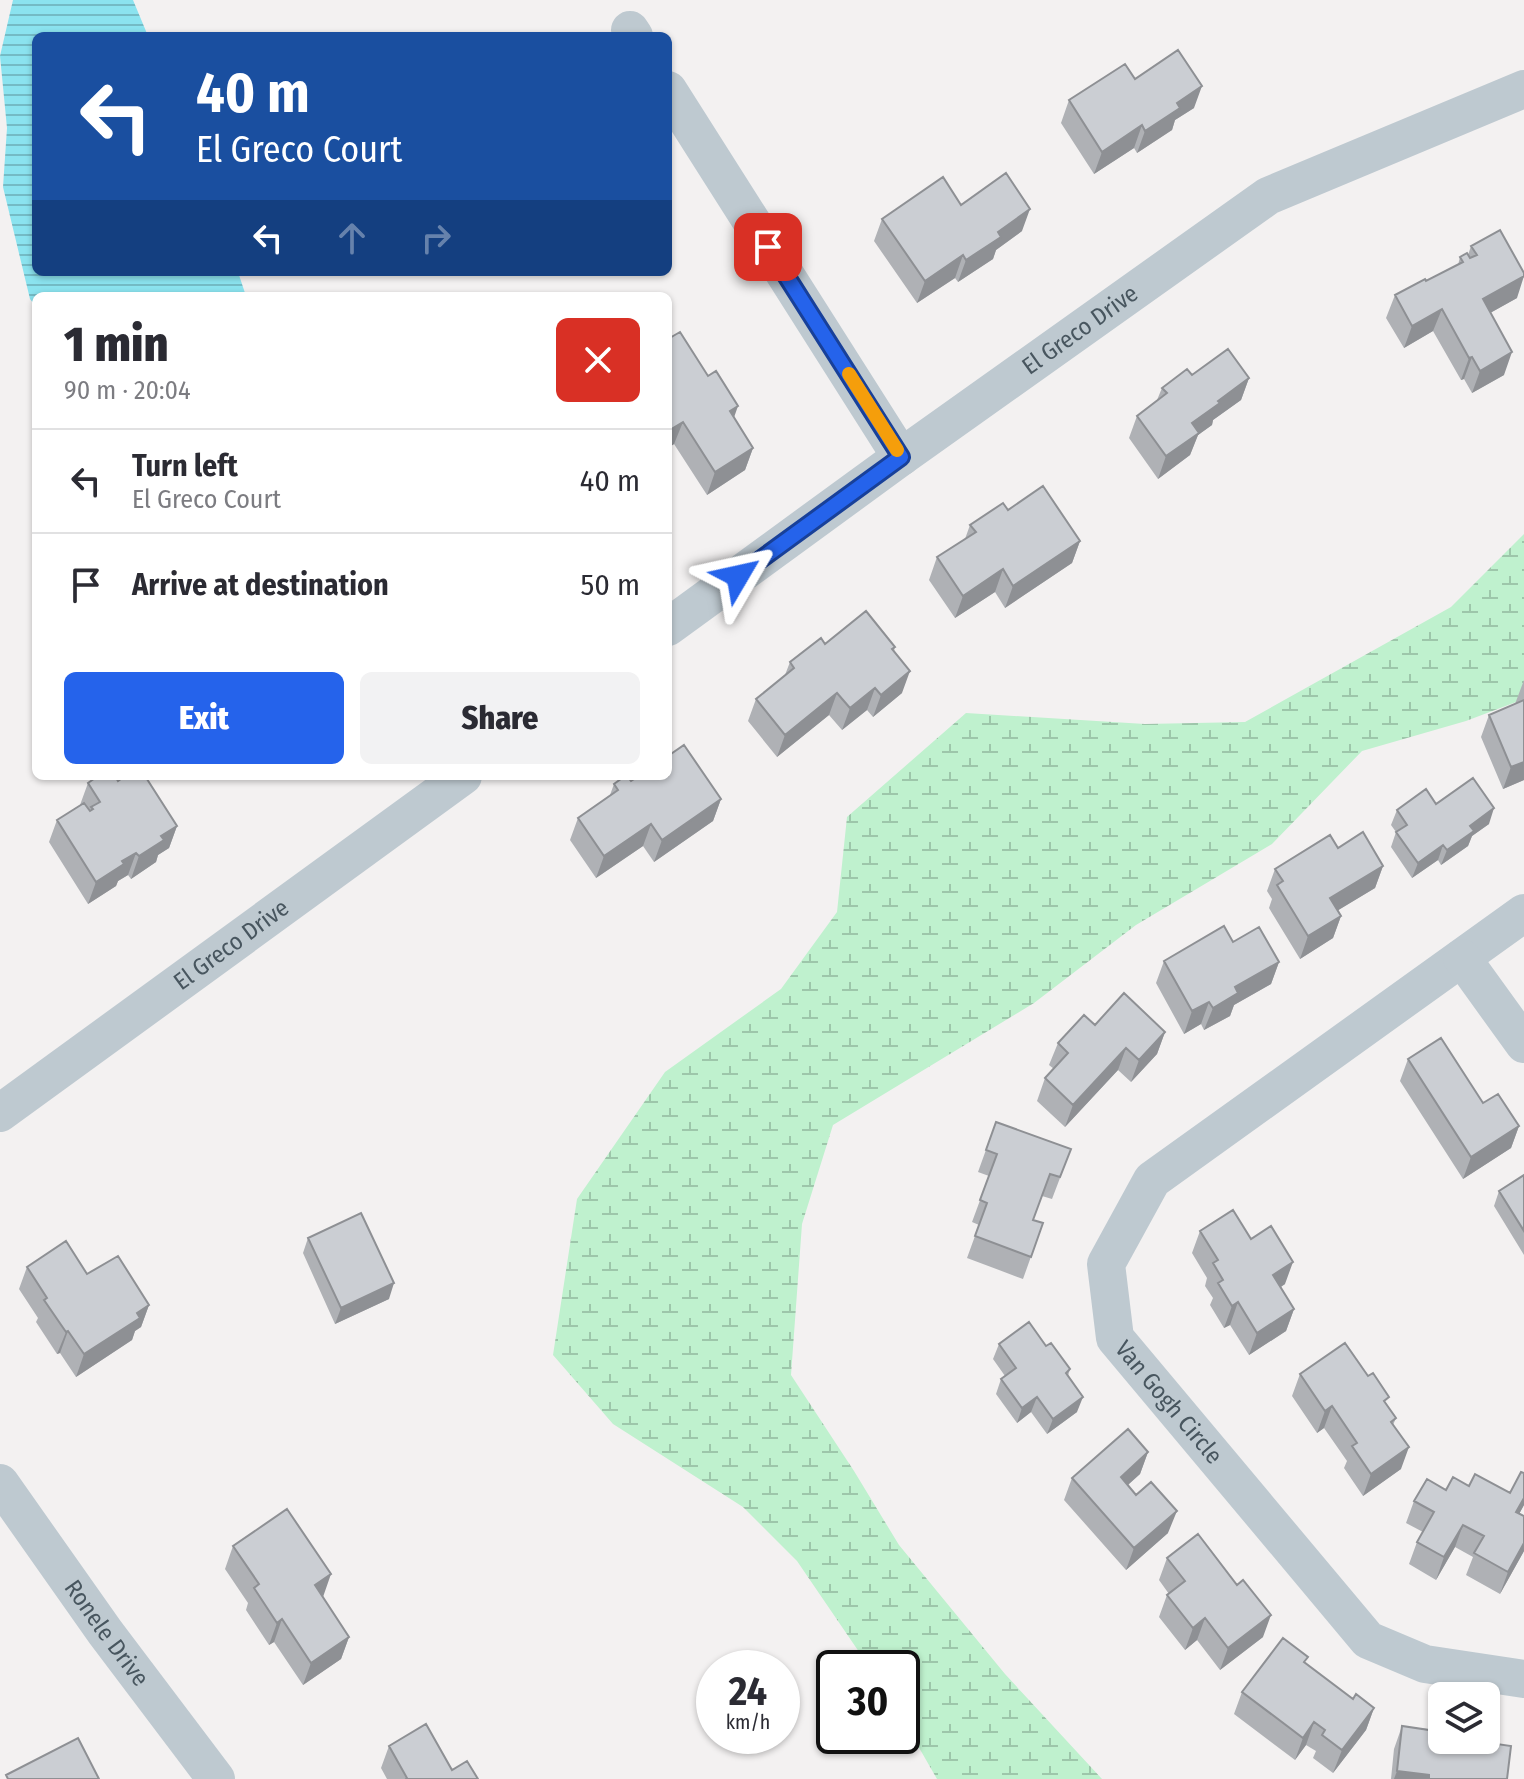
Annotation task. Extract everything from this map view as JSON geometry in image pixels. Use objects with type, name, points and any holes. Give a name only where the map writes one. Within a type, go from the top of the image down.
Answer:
[{"type":"street","name":"El Greco Drive","points":[[672,624],[1268,196],[1524,89]]},
{"type":"street","points":[[672,96],[901,457]]},
{"type":"street","name":"El Greco Drive","points":[[0,1113],[458,780]]},
{"type":"street","name":"Van Gogh Circle","points":[[1524,913],[1152,1180],[1106,1264],[1115,1338],[1368,1640],[1425,1664],[1524,1679]]},
{"type":"street","points":[[1462,958],[1524,1044]]},
{"type":"street","name":"Ronele Drive","points":[[0,1483],[105,1632],[216,1779]]},
{"type":"green space","points":[[1524,534],[1524,699],[1466,721],[1362,751],[1272,844],[1136,925],[1034,1003],[833,1125],[802,1224],[791,1375],[899,1545],[1005,1674],[1102,1779],[937,1779],[920,1749],[920,1650],[858,1650],[797,1561],[743,1507],[613,1424],[553,1355],[577,1199],[665,1072],[781,989],[837,912],[847,817],[966,713],[1145,724],[1245,722],[1451,607]]},
{"type":"water","points":[[13,0],[133,0],[146,32],[32,32],[32,276],[239,276],[245,292],[32,292],[32,302],[3,187],[7,128],[0,56]]},
{"type":"building","points":[[1178,50],[1202,86],[1177,103],[1180,108],[1145,131],[1142,125],[1102,152],[1069,100],[1125,64],[1135,79]]},
{"type":"building","points":[[1006,173],[1030,209],[998,232],[1001,237],[966,260],[963,255],[925,281],[882,219],[943,177],[961,205]]},
{"type":"building","points":[[1500,230],[1524,276],[1483,299],[1512,352],[1480,371],[1472,357],[1469,358],[1442,309],[1412,326],[1395,295],[1463,262],[1460,257],[1467,253],[1470,258],[1477,255],[1471,246]]},
{"type":"building","points":[[680,332],[708,376],[716,371],[738,406],[730,411],[753,448],[715,472],[683,422],[672,429],[672,337]]},
{"type":"building","points":[[1228,349],[1249,378],[1192,423],[1199,433],[1166,456],[1137,416],[1167,393],[1162,388],[1187,369],[1192,375]]},
{"type":"building","points":[[1043,486],[1080,541],[1013,586],[1003,569],[963,596],[937,557],[976,532],[970,525],[1003,503],[1008,510]]},
{"type":"building","points":[[866,611],[910,671],[881,695],[875,688],[850,708],[837,693],[785,735],[756,699],[794,668],[790,662],[821,638],[825,644]]},
{"type":"building","points":[[1524,700],[1524,762],[1511,767],[1489,715]]},
{"type":"building","points":[[684,745],[721,799],[662,840],[651,824],[604,856],[578,818],[618,790],[614,784],[620,780],[672,780],[672,753]]},
{"type":"building","points":[[1473,778],[1494,808],[1470,826],[1474,831],[1447,850],[1443,845],[1418,863],[1396,832],[1407,825],[1397,810],[1426,789],[1436,804]]},
{"type":"building","points":[[92,780],[148,780],[177,826],[161,836],[164,840],[139,856],[136,853],[122,861],[124,864],[96,882],[57,820],[84,803],[90,811],[100,802],[88,783]]},
{"type":"building","points":[[1363,832],[1383,866],[1330,898],[1341,916],[1308,936],[1277,885],[1283,881],[1275,869],[1330,835],[1338,848]]},
{"type":"building","points":[[1224,926],[1233,942],[1259,927],[1279,962],[1235,987],[1238,993],[1213,1008],[1209,1002],[1192,1011],[1164,961]]},
{"type":"building","points":[[1124,993],[1165,1032],[1139,1060],[1126,1048],[1073,1105],[1045,1078],[1068,1053],[1058,1043],[1084,1015],[1095,1025]]},
{"type":"building","points":[[1441,1038],[1483,1103],[1498,1094],[1519,1126],[1471,1157],[1408,1059]]},
{"type":"building","points":[[996,1122],[1071,1149],[1060,1177],[1050,1174],[1033,1220],[1043,1223],[1031,1257],[975,1236],[987,1203],[980,1200],[997,1154],[986,1150]]},
{"type":"building","points":[[1524,1175],[1524,1231],[1499,1191]]},
{"type":"building","points":[[1233,1210],[1251,1239],[1271,1226],[1293,1262],[1273,1275],[1294,1309],[1257,1333],[1238,1302],[1232,1306],[1218,1283],[1223,1280],[1213,1263],[1218,1260],[1200,1231]]},
{"type":"building","points":[[361,1213],[394,1283],[341,1308],[308,1238]]},
{"type":"building","points":[[66,1241],[87,1274],[118,1256],[149,1305],[137,1313],[140,1318],[84,1354],[44,1300],[47,1298],[27,1267]]},
{"type":"building","points":[[1029,1322],[1046,1346],[1051,1343],[1070,1369],[1066,1373],[1083,1397],[1053,1419],[1037,1397],[1022,1408],[1001,1379],[1016,1368],[999,1344]]},
{"type":"building","points":[[1345,1343],[1368,1376],[1373,1373],[1389,1397],[1384,1401],[1396,1418],[1391,1422],[1409,1447],[1371,1474],[1352,1446],[1357,1443],[1332,1406],[1325,1411],[1300,1374]]},
{"type":"building","points":[[1128,1429],[1148,1452],[1121,1477],[1136,1495],[1151,1482],[1177,1511],[1134,1548],[1072,1478]]},
{"type":"building","points":[[1521,1472],[1524,1473],[1524,1498],[1516,1512],[1524,1516],[1524,1543],[1508,1572],[1474,1553],[1484,1536],[1463,1525],[1444,1557],[1417,1542],[1434,1512],[1414,1501],[1427,1479],[1446,1490],[1453,1477],[1469,1486],[1475,1474],[1510,1493]]},
{"type":"building","points":[[287,1509],[331,1574],[315,1585],[349,1637],[311,1663],[282,1619],[277,1623],[254,1588],[259,1584],[233,1546]]},
{"type":"building","points":[[1198,1534],[1237,1585],[1243,1580],[1271,1615],[1228,1648],[1205,1618],[1193,1628],[1167,1595],[1185,1581],[1167,1558]]},
{"type":"building","points":[[1283,1638],[1308,1657],[1304,1662],[1353,1699],[1356,1694],[1374,1708],[1342,1750],[1322,1735],[1325,1730],[1314,1722],[1303,1738],[1242,1692]]},
{"type":"building","points":[[426,1724],[452,1770],[467,1761],[478,1779],[406,1779],[389,1746]]},
{"type":"building","points":[[1402,1726],[1428,1730],[1428,1754],[1500,1754],[1500,1744],[1511,1746],[1507,1779],[1429,1779],[1429,1775],[1397,1771]]},
{"type":"building","points":[[78,1738],[99,1779],[8,1779],[6,1775]]},
{"type":"slow traffic","points":[[849,374],[897,450]]},
{"type":"route","points":[[738,576],[901,457],[768,247]]}]
